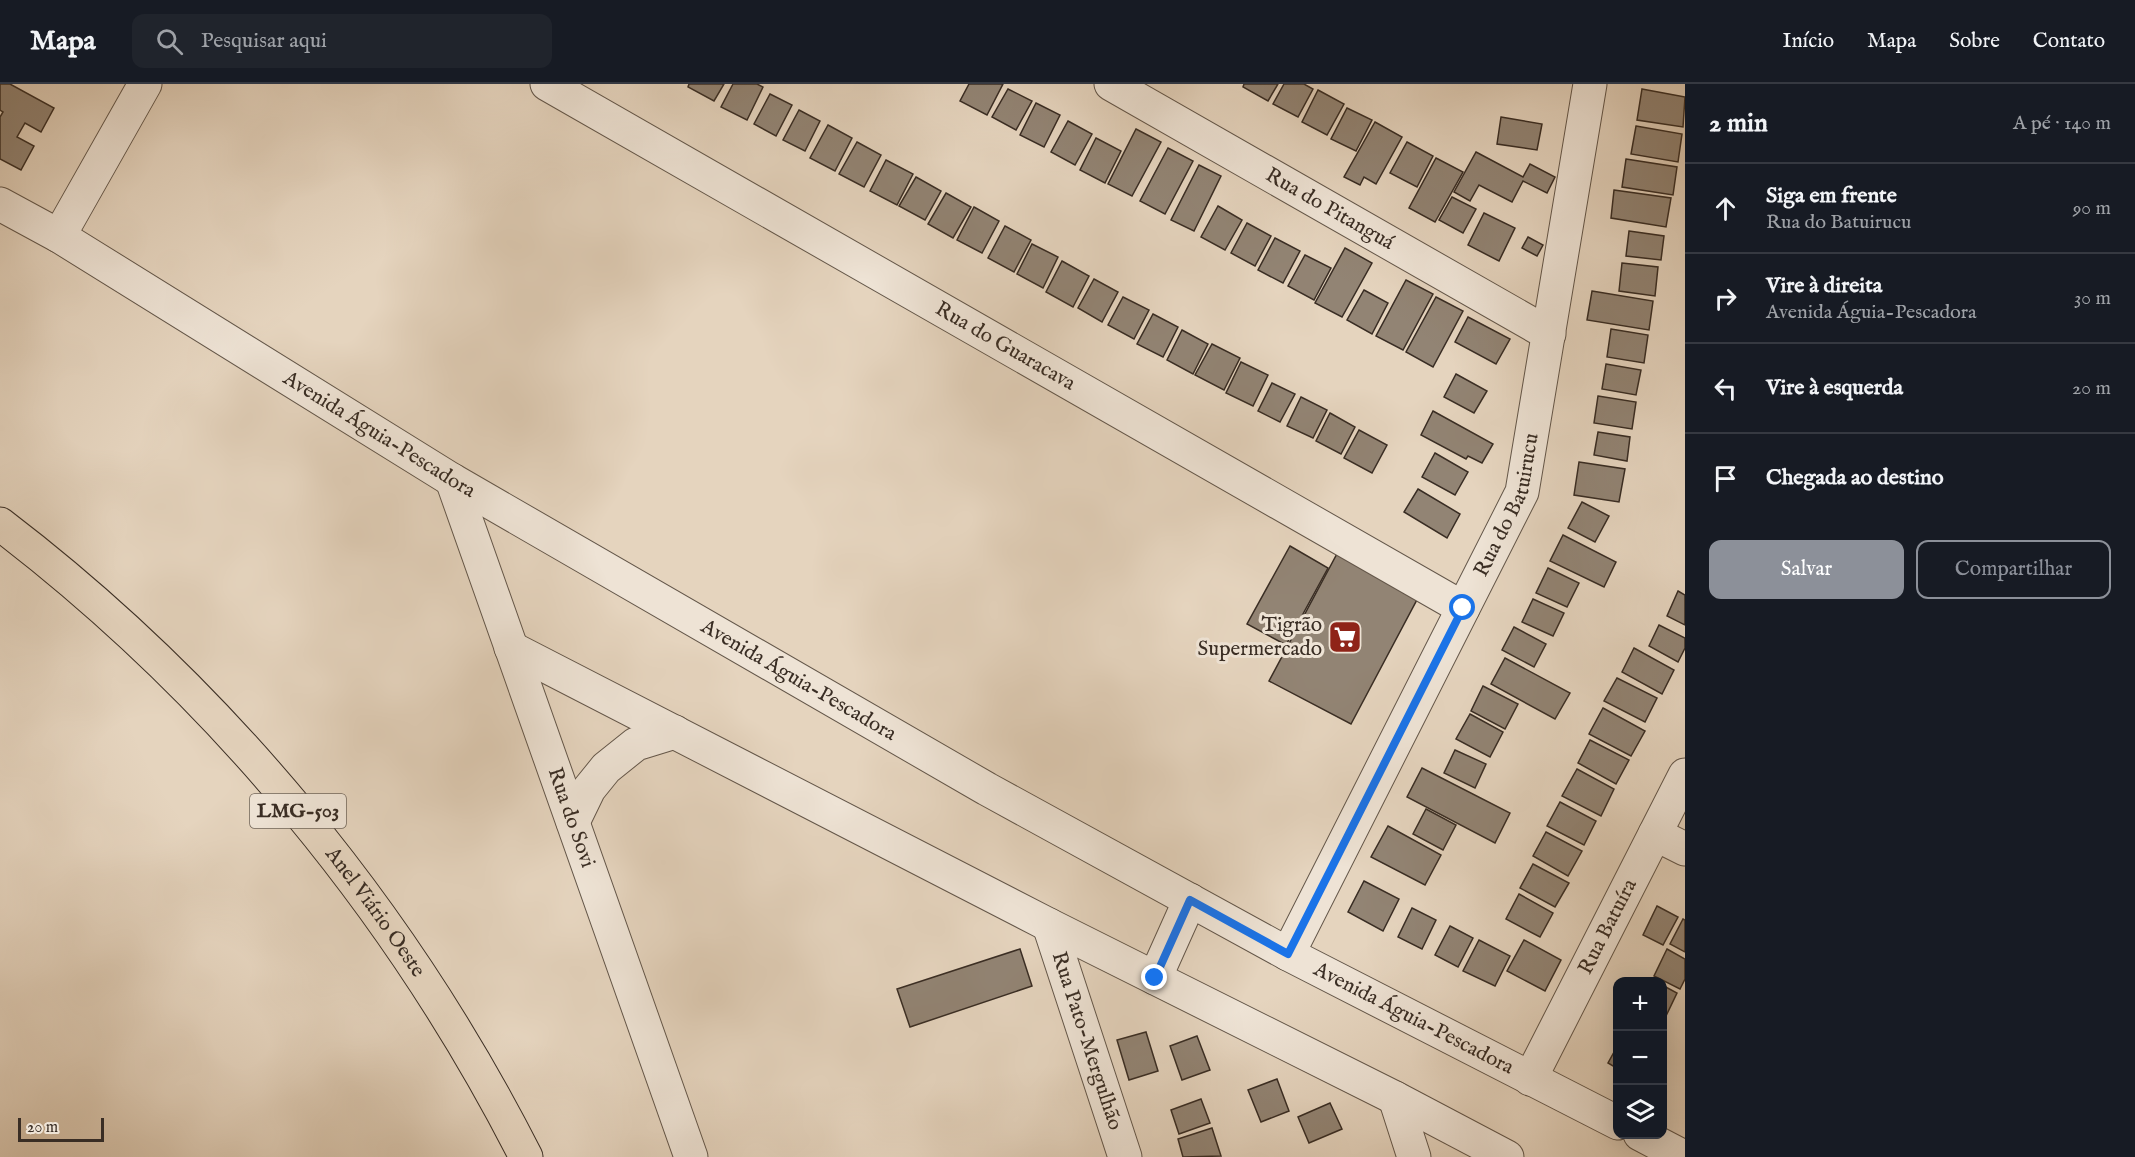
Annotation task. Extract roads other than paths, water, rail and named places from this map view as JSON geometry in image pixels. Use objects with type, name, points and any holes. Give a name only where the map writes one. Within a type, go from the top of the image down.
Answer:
[{"type":"main road","name":"Anel Viário Oeste","points":[[0,524],[108,614],[189,690],[266,773],[332,852],[390,932],[453,1027],[526,1157]]},
{"type":"street","points":[[59,236],[145,84]]},
{"type":"street","name":"Rua do Guaracava","points":[[547,84],[1463,608]]},
{"type":"street","name":"Rua do Pitanguá","points":[[1111,84],[1549,333]]},
{"type":"street","name":"Rua do Batuirucu","points":[[1288,954],[1522,492],[1590,84]]},
{"type":"street","name":"Avenida Águia-Pescadora","points":[[0,204],[59,236],[452,480],[987,789],[1288,954],[1613,1121]]},
{"type":"street","name":"Rua do Sovi","points":[[452,480],[691,1157]]},
{"type":"street","points":[[511,648],[1049,925],[1395,1098],[1507,1157]]},
{"type":"street","points":[[573,822],[589,789],[606,768],[636,744],[675,732]]},
{"type":"street","name":"Rua Batuíra","points":[[1530,1078],[1685,775]]},
{"type":"street","points":[[1655,834],[1685,849]]},
{"type":"street","points":[[1155,978],[1190,900]]},
{"type":"street","name":"Rua Pato-Mergulhão","points":[[1049,925],[1125,1157]]},
{"type":"street","points":[[1395,1098],[1414,1157]]},
{"type":"street","points":[[1650,1139],[1684,1157]]},
{"type":"place","name":"Tigrão Supermercado","points":[[1345,637]]}]
